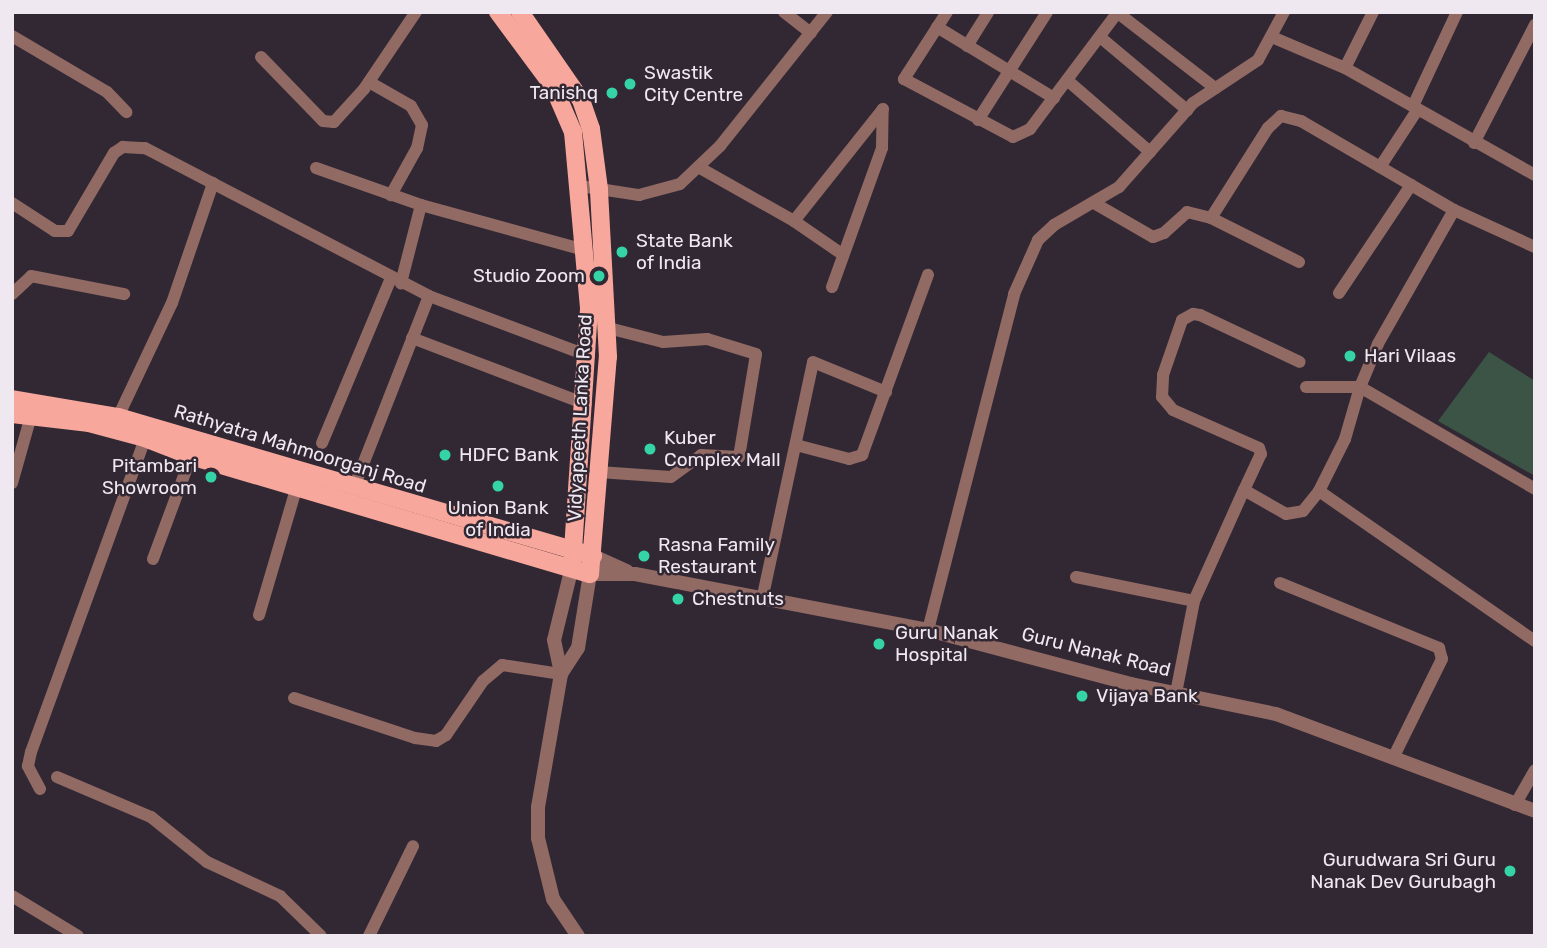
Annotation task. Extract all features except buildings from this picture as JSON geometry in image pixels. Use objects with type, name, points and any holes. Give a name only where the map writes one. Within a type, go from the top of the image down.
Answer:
[{"type":"main road","name":"Vidyapeeth Lanka Road","points":[[498,12],[564,106],[573,132],[580,186],[589,356],[571,571]]},
{"type":"main road","name":"Vidyapeeth Lanka Road","points":[[520,12],[581,100],[592,129],[599,189],[608,328],[592,565]]},
{"type":"main road","name":"Rathyatra Mahmoorganj Road","points":[[12,399],[89,423],[147,432]]},
{"type":"main road","name":"Rathyatra Mahmoorganj Road","points":[[12,414],[34,408],[118,416],[147,432],[194,449],[299,480],[571,571]]},
{"type":"main road","name":"Rathyatra Mahmoorganj Road","points":[[299,480],[354,487],[573,552]]},
{"type":"main road","name":"Guru Nanak Road","points":[[573,552],[592,565]]},
{"type":"main road","name":"Guru Nanak Road","points":[[571,571],[592,565]]},
{"type":"street","points":[[261,57],[328,123],[342,116],[369,82],[416,12]]},
{"type":"street","points":[[784,12],[811,33]]},
{"type":"street","points":[[580,186],[659,193],[700,168],[827,12]]},
{"type":"street","points":[[947,12],[904,79],[1007,136],[1020,136],[1054,98],[1118,13],[1215,89]]},
{"type":"street","points":[[967,46],[988,12]]},
{"type":"street","points":[[978,120],[1047,12]]},
{"type":"street","points":[[928,631],[1024,266],[1038,240],[1054,225],[1119,187],[1188,110],[1258,60],[1284,12]]},
{"type":"street","points":[[1345,68],[1373,12]]},
{"type":"street","points":[[1380,167],[1415,108],[1457,12]]},
{"type":"street","points":[[1474,143],[1535,25]]},
{"type":"street","points":[[937,27],[1054,98]]},
{"type":"street","points":[[12,36],[107,92],[126,112]]},
{"type":"street","points":[[1100,37],[1188,110]]},
{"type":"street","points":[[1272,37],[1345,68],[1535,175]]},
{"type":"street","points":[[1067,80],[1150,152]]},
{"type":"street","points":[[369,82],[411,106],[422,125],[417,148],[391,195]]},
{"type":"street","points":[[794,220],[883,109],[882,148],[832,287]]},
{"type":"street","points":[[1211,218],[1268,128],[1281,116],[1301,121],[1454,210],[1535,247]]},
{"type":"street","points":[[13,206],[55,231],[68,230],[106,163],[123,147],[160,154],[396,281],[589,356]]},
{"type":"street","points":[[316,168],[421,205],[584,250]]},
{"type":"street","points":[[700,168],[794,220],[842,254]]},
{"type":"street","points":[[118,416],[172,303],[213,183]]},
{"type":"street","points":[[1339,293],[1411,186]]},
{"type":"street","points":[[1094,203],[1153,237],[1164,233],[1187,212],[1211,218],[1299,262]]},
{"type":"street","points":[[322,443],[396,281],[421,205]]},
{"type":"street","points":[[1244,490],[1286,514],[1303,512],[1318,491],[1345,439],[1360,387],[1378,344],[1454,210]]},
{"type":"street","points":[[12,294],[31,275],[124,294]]},
{"type":"street","points":[[796,445],[857,458],[864,450],[928,275]]},
{"type":"street","points":[[354,487],[429,296]]},
{"type":"street","points":[[1176,693],[1194,601],[1261,454],[1259,448],[1173,410],[1162,397],[1163,376],[1182,320],[1193,314],[1200,315],[1300,362]]},
{"type":"street","points":[[599,472],[671,477],[701,455],[739,457],[756,354],[707,339],[663,342],[608,328]]},
{"type":"street","points":[[412,338],[586,404]]},
{"type":"street","points":[[762,600],[813,362],[886,391]]},
{"type":"street","points":[[1306,387],[1360,387],[1535,489]]},
{"type":"street","points":[[12,483],[34,408]]},
{"type":"street","points":[[40,789],[28,766],[31,752],[147,432]]},
{"type":"street","points":[[153,559],[194,449]]},
{"type":"street","points":[[259,615],[299,480]]},
{"type":"street","points":[[1318,491],[1535,640]]},
{"type":"street","name":"Guru Nanak Road","points":[[592,565],[928,631],[1176,693],[1276,714],[1515,806],[1535,811]]},
{"type":"street","name":"Vidyapeeth Lanka Road","points":[[561,674],[578,648],[592,565]]},
{"type":"street","name":"Vidyapeeth Lanka Road","points":[[571,571],[554,639],[561,674],[538,807],[538,838],[554,900],[578,936]]},
{"type":"street","points":[[1076,577],[1194,601]]},
{"type":"street","points":[[1280,583],[1426,641],[1442,653],[1393,758]]},
{"type":"street","points":[[294,698],[415,738],[436,741],[446,735],[483,681],[502,665],[561,674]]},
{"type":"street","points":[[1515,806],[1535,770]]},
{"type":"street","points":[[57,777],[151,817],[207,862],[280,896],[321,936]]},
{"type":"street","points":[[369,936],[413,846]]},
{"type":"street","points":[[12,896],[78,936]]},
{"type":"green space","points":[[1489,352],[1535,381],[1535,476],[1438,421]]},
{"type":"place","name":"Swastik City Centre","points":[[630,84]]},
{"type":"place","name":"Tanishq","points":[[612,93]]},
{"type":"place","name":"State Bank of India","points":[[622,252]]},
{"type":"place","name":"Studio Zoom","points":[[599,276]]},
{"type":"place","name":"Hari Vilaas","points":[[1350,356]]},
{"type":"place","name":"Kuber Complex Mall","points":[[650,449]]},
{"type":"place","name":"HDFC Bank","points":[[445,455]]},
{"type":"place","name":"Pitambari Showroom","points":[[211,477]]},
{"type":"place","name":"Union Bank of India","points":[[498,486]]},
{"type":"place","name":"Rasna Family Restaurant","points":[[644,556]]},
{"type":"place","name":"Chestnuts","points":[[678,599]]},
{"type":"place","name":"Guru Nanak Hospital","points":[[879,644]]},
{"type":"place","name":"Vijaya Bank","points":[[1082,696]]},
{"type":"place","name":"Gurudwara Sri Guru Nanak Dev Gurubagh","points":[[1510,871]]}]
